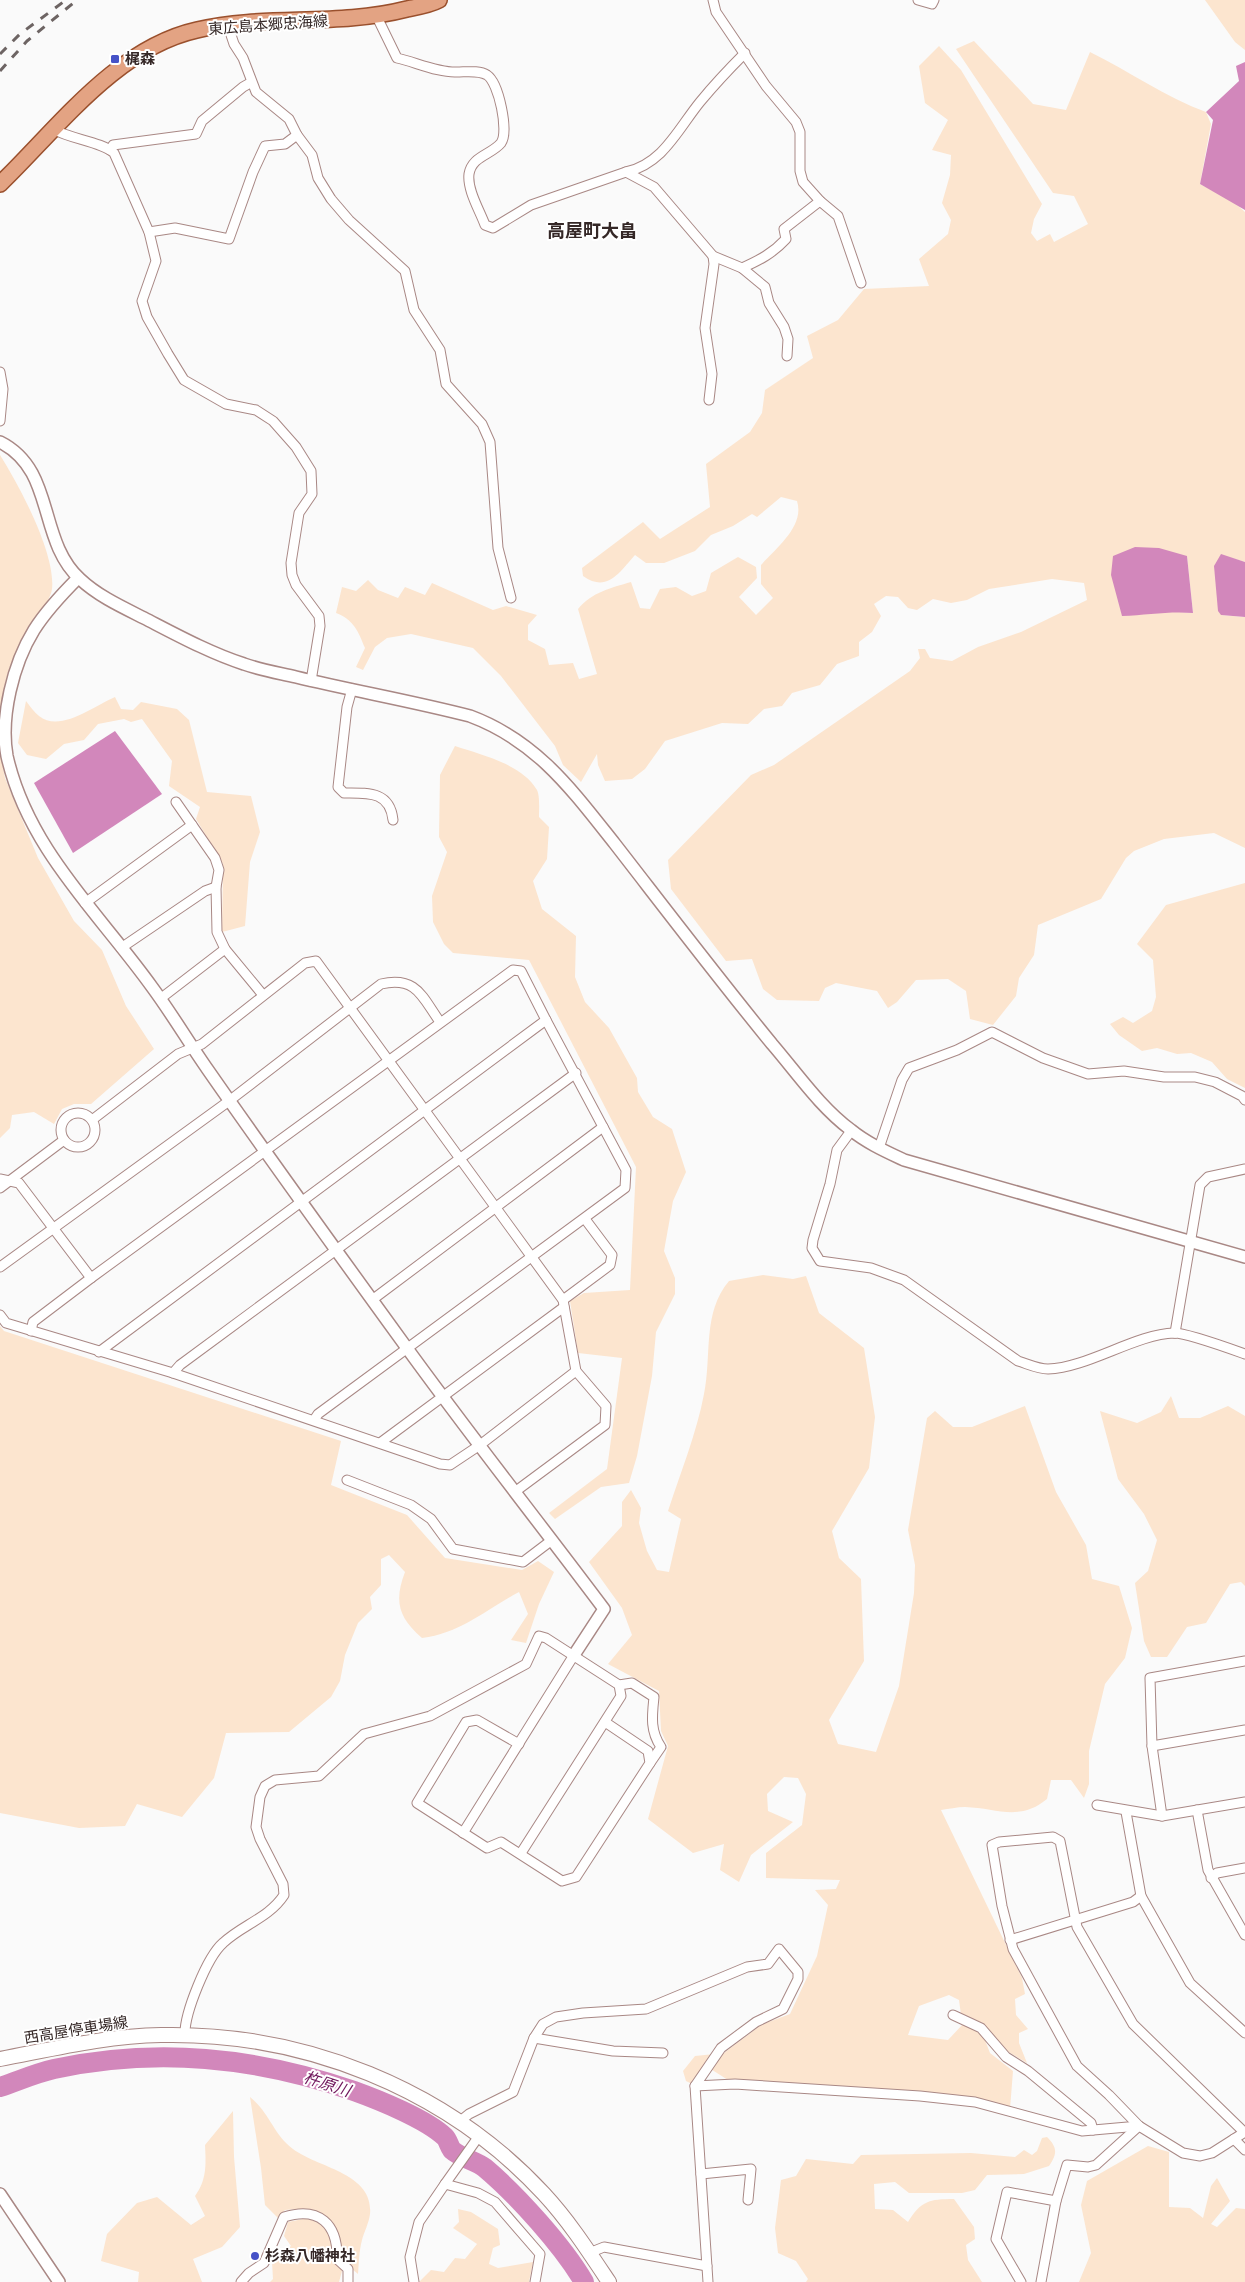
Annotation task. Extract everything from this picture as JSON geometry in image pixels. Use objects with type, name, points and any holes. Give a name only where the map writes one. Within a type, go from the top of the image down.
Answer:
[{"type":"main road","name":"東広島本郷忠海線","points":[[0,184],[118,68],[159,43],[196,30],[256,22],[377,17],[439,0]]},
{"type":"main road","name":"西高屋停車場線","points":[[0,2059],[96,2040],[160,2035],[185,2035],[264,2042],[316,2054],[373,2075],[414,2094],[479,2136],[510,2161],[544,2194],[609,2282]]},
{"type":"street","points":[[713,0],[716,12],[766,86],[796,122],[800,132],[800,171],[803,182],[820,201],[838,216],[860,283]]},
{"type":"street","points":[[918,0],[932,4],[934,0]]},
{"type":"street","points":[[377,17],[397,58],[448,72],[479,72],[488,75],[495,84],[501,102],[504,136],[501,142],[474,163],[469,174],[470,185],[485,225],[492,228],[532,205],[640,168],[665,151],[701,100],[745,54]]},
{"type":"street","points":[[228,26],[234,44],[248,70],[250,83],[256,92],[289,119],[297,135],[312,155],[318,178],[331,199],[349,220],[406,271],[414,310],[440,350],[446,384],[482,424],[490,442],[498,548],[511,598]]},
{"type":"street","points":[[110,150],[113,145],[196,134],[202,121],[250,83]]},
{"type":"street","points":[[55,130],[67,137],[110,150],[122,172],[149,232],[156,261],[142,301],[147,317],[184,380],[226,404],[256,410],[273,420],[296,447],[311,471],[312,494],[299,513],[292,563],[292,575],[296,585],[319,616],[320,626],[311,681]]},
{"type":"street","points":[[149,232],[175,228],[229,239],[253,172],[265,146],[285,144],[297,135]]},
{"type":"street","points":[[626,172],[654,187],[713,256],[742,268],[765,288],[769,303],[786,333],[786,356]]},
{"type":"street","points":[[742,268],[763,259],[776,249],[786,239],[784,229],[820,201]]},
{"type":"street","points":[[709,400],[712,374],[705,328],[714,264],[713,256]]},
{"type":"street","points":[[0,372],[3,389],[0,422]]},
{"type":"street","points":[[0,442],[20,456],[30,468],[37,481],[51,531],[65,561],[78,578],[99,594],[207,650],[245,664],[311,681],[470,716],[495,726],[518,739],[538,755],[571,789],[741,1006],[817,1098],[851,1130],[879,1148],[904,1160],[1245,1257]]},
{"type":"street","points":[[78,578],[49,609],[33,631],[20,659],[10,690],[5,734],[6,753],[13,778],[30,821],[85,902],[160,999],[229,1101],[372,1300],[604,1609],[463,1833]]},
{"type":"street","points":[[352,690],[347,707],[338,787],[344,793],[373,794],[385,799],[392,809],[393,820]]},
{"type":"street","points":[[176,802],[215,858],[219,870],[216,887],[217,932],[225,949],[263,995]]},
{"type":"street","points":[[85,902],[192,825]]},
{"type":"street","points":[[121,948],[205,891],[216,887]]},
{"type":"street","points":[[160,999],[225,949]]},
{"type":"street","points":[[92,1120],[178,1054],[202,1044],[305,963],[316,961],[461,1158],[564,1303],[576,1371],[606,1406],[605,1426],[516,1491]]},
{"type":"street","points":[[31,1331],[34,1322],[91,1278],[266,1152],[440,1022],[513,970],[520,971],[626,1170],[625,1188],[318,1414],[314,1420]]},
{"type":"street","points":[[0,1267],[229,1101],[382,984],[395,981],[406,982],[417,990],[440,1022]]},
{"type":"street","points":[[99,1352],[546,1020]]},
{"type":"street","points":[[879,1148],[902,1080],[909,1068],[957,1050],[992,1032],[1042,1058],[1088,1074],[1124,1070],[1164,1077],[1195,1077],[1215,1082],[1242,1096],[1245,1100]]},
{"type":"street","points":[[174,1373],[180,1365],[576,1073]]},
{"type":"street","points":[[80,1113],[92,1120],[95,1133],[88,1144],[75,1147],[64,1140],[61,1128],[68,1116],[80,1113]]},
{"type":"street","points":[[372,1300],[603,1128]]},
{"type":"street","points":[[851,1130],[837,1150],[830,1184],[812,1240],[812,1248],[820,1261],[871,1268],[904,1280],[1018,1361],[1036,1367],[1048,1369],[1071,1364],[1151,1338],[1175,1333],[1245,1354]]},
{"type":"street","points":[[0,1188],[5,1180],[64,1140]]},
{"type":"street","points":[[1175,1333],[1200,1185],[1204,1179],[1245,1170]]},
{"type":"street","points":[[5,1180],[19,1182],[91,1278]]},
{"type":"street","points":[[380,1443],[564,1303],[610,1265],[612,1255],[585,1219]]},
{"type":"street","points":[[0,1315],[6,1323],[174,1373],[440,1464],[450,1465],[480,1445],[576,1371]]},
{"type":"street","points":[[347,1480],[411,1505],[432,1519],[453,1549],[523,1562],[552,1540]]},
{"type":"street","points":[[185,2035],[186,2019],[212,1955],[223,1943],[271,1910],[284,1895],[283,1884],[260,1839],[256,1827],[260,1797],[265,1786],[275,1780],[319,1776],[364,1734],[430,1716],[526,1664],[538,1636],[546,1638],[619,1685],[632,1683],[654,1697],[652,1722],[654,1738],[661,1747],[576,1877],[562,1881],[502,1842],[487,1848],[417,1804],[466,1722],[476,1720],[519,1744]]},
{"type":"street","points":[[1162,1816],[1152,1746],[1150,1678],[1245,1661]]},
{"type":"street","points":[[521,1853],[621,1696],[619,1685]]},
{"type":"street","points":[[605,1722],[648,1751],[650,1763]]},
{"type":"street","points":[[1152,1746],[1245,1730]]},
{"type":"street","points":[[1097,1805],[1126,1812],[1162,1816],[1245,1802]]},
{"type":"street","points":[[1197,1810],[1211,1878],[1245,1935]]},
{"type":"street","points":[[1126,1812],[1141,1896],[1190,1983],[1245,2033]]},
{"type":"street","points":[[1053,1837],[1060,1841],[1074,1920],[1133,2024],[1245,2132],[1212,2153],[1200,2156],[1183,2153],[1138,2126],[1109,2095],[1077,2066],[1010,1940],[992,1845],[999,1842],[1053,1837]]},
{"type":"street","points":[[1211,1878],[1216,1873],[1245,1868]]},
{"type":"street","points":[[1010,1940],[1132,1902],[1141,1896]]},
{"type":"street","points":[[459,2122],[468,2114],[512,2092],[534,2038],[543,2024],[556,2017],[583,2012],[646,2008],[747,1967],[768,1964],[779,1949],[798,1972],[798,1979],[783,2008],[756,2022],[721,2048],[695,2086],[708,2282]]},
{"type":"street","points":[[953,2015],[982,2028],[1006,2057],[1042,2083],[1091,2123],[1093,2130]]},
{"type":"street","points":[[534,2038],[614,2051],[663,2053]]},
{"type":"street","points":[[695,2086],[734,2084],[920,2096],[975,2102],[1082,2131],[1138,2126]]},
{"type":"street","points":[[1041,2282],[1056,2201],[1067,2165],[1088,2167],[1096,2165],[1138,2126]]},
{"type":"street","points":[[414,2282],[410,2257],[418,2222],[479,2136]]},
{"type":"street","points":[[1234,2139],[1245,2150]]},
{"type":"street","points":[[701,2174],[751,2169],[748,2200]]},
{"type":"street","points":[[446,2184],[478,2193],[495,2202],[540,2254],[535,2282]]},
{"type":"street","points":[[1021,2282],[996,2239],[1007,2192],[1056,2201]]},
{"type":"street","points":[[0,2194],[59,2282]]},
{"type":"street","points":[[241,2282],[249,2273],[264,2263],[284,2217],[298,2213],[316,2215],[323,2220],[338,2240],[337,2259],[348,2269],[348,2282]]},
{"type":"street","points":[[589,2253],[604,2248],[707,2266]]},
{"type":"shaded area","points":[[1205,0],[1245,0],[1245,50],[1235,42]]},
{"type":"shaded area","points":[[974,41],[1033,104],[1066,110],[1090,52],[1176,99],[1206,112],[1211,124],[1200,184],[1234,202],[1245,212],[1245,562],[1221,555],[1221,615],[1245,617],[1245,848],[1214,833],[1164,839],[1134,851],[1126,858],[1101,899],[1038,925],[1034,955],[1019,978],[1016,996],[993,1025],[970,1019],[966,991],[948,979],[916,980],[897,1002],[888,1008],[877,991],[836,983],[825,988],[819,1001],[777,1000],[763,989],[752,959],[726,961],[671,889],[668,860],[751,775],[774,765],[910,671],[920,658],[918,649],[925,649],[930,658],[952,661],[978,647],[1021,632],[1087,600],[1084,583],[1052,579],[989,589],[967,600],[951,603],[933,599],[917,610],[908,608],[898,597],[886,596],[874,604],[881,616],[872,632],[859,642],[859,656],[837,664],[820,685],[792,693],[782,706],[764,709],[748,724],[722,723],[665,741],[645,769],[632,779],[605,781],[598,765],[597,754],[581,782],[563,765],[555,746],[501,676],[473,648],[411,634],[387,638],[375,647],[363,670],[356,667],[365,648],[360,636],[347,619],[336,613],[342,587],[356,591],[368,580],[378,590],[398,598],[405,587],[425,595],[432,583],[493,610],[506,606],[537,615],[528,625],[528,640],[545,649],[549,665],[573,663],[579,679],[597,674],[578,609],[589,598],[609,589],[631,582],[640,608],[650,609],[660,589],[676,587],[692,596],[706,591],[711,573],[738,557],[756,567],[757,578],[739,597],[756,615],[773,598],[761,584],[761,565],[793,528],[797,519],[797,501],[781,497],[757,517],[752,514],[733,526],[711,535],[695,551],[664,563],[646,563],[635,555],[618,574],[606,582],[591,581],[583,576],[582,568],[643,522],[660,539],[710,507],[706,464],[750,432],[762,413],[765,390],[813,358],[807,336],[838,320],[864,289],[929,286],[919,259],[948,234],[951,220],[942,203],[950,175],[951,155],[932,150],[948,120],[925,103],[919,66],[939,46],[961,70],[1042,204],[1034,219],[1031,233],[1037,241],[1050,234],[1054,242],[1088,224],[1074,196],[1053,193],[956,49]],"holes":[[[1187,556],[1193,613],[1168,611]]]},
{"type":"shaded area","points":[[1245,62],[1245,210],[1200,184],[1213,120],[1206,112],[1239,81],[1236,66]]},
{"type":"shaded area","points":[[0,455],[35,520],[52,574],[52,589],[46,603],[13,659],[3,696],[0,734]]},
{"type":"shaded area","points":[[1135,547],[1159,548],[1187,556],[1193,613],[1122,616],[1111,575],[1113,556]]},
{"type":"shaded area","points":[[1221,554],[1245,562],[1245,617],[1221,615],[1218,611],[1214,566]]},
{"type":"shaded area","points":[[115,697],[121,709],[133,710],[141,702],[177,709],[189,720],[207,792],[251,796],[260,832],[250,862],[245,926],[222,932],[223,864],[196,819],[200,807],[169,786],[172,761],[142,719],[131,722],[124,719],[98,724],[84,740],[64,744],[46,759],[27,755],[18,743],[26,701],[39,716],[47,720],[57,721],[77,716]]},
{"type":"shaded area","points":[[115,731],[162,794],[73,853],[34,783]]},
{"type":"shaded area","points":[[455,746],[512,767],[522,773],[537,790],[539,817],[549,827],[547,859],[533,881],[542,909],[576,936],[575,977],[585,1002],[609,1028],[637,1078],[638,1092],[653,1117],[672,1129],[686,1172],[673,1201],[664,1251],[675,1278],[675,1294],[656,1332],[652,1376],[637,1456],[629,1483],[601,1487],[555,1519],[549,1513],[607,1469],[622,1358],[578,1353],[570,1301],[584,1293],[630,1290],[636,1167],[529,960],[453,953],[444,944],[433,922],[432,896],[447,852],[439,837],[440,775]]},
{"type":"shaded area","points":[[0,751],[5,778],[38,858],[74,921],[102,950],[126,1006],[154,1049],[91,1104],[74,1104],[62,1109],[54,1124],[34,1112],[12,1115],[10,1128],[0,1138]]},
{"type":"shaded area","points":[[1245,883],[1245,1088],[1227,1079],[1212,1062],[1191,1053],[1177,1054],[1157,1048],[1142,1051],[1119,1035],[1110,1024],[1123,1017],[1133,1023],[1152,1011],[1156,997],[1153,960],[1137,944],[1166,905]]},
{"type":"shaded area","points":[[763,1275],[793,1279],[806,1276],[819,1313],[864,1348],[875,1417],[869,1468],[832,1531],[839,1558],[861,1579],[864,1661],[829,1720],[838,1744],[876,1752],[899,1686],[914,1593],[915,1565],[908,1530],[927,1418],[935,1411],[953,1427],[972,1427],[1025,1406],[1056,1492],[1086,1545],[1092,1579],[1119,1586],[1132,1628],[1125,1658],[1105,1684],[1089,1751],[1089,1784],[1084,1798],[1071,1780],[1051,1780],[1047,1799],[1027,1810],[1008,1812],[965,1807],[941,1810],[1022,1978],[1025,1994],[1015,1999],[1016,2015],[1028,2029],[1019,2033],[1019,2043],[1027,2063],[1002,2048],[983,2023],[961,2015],[959,2000],[949,1995],[919,2006],[908,2035],[948,2040],[963,2024],[983,2035],[990,2053],[1013,2071],[1010,2109],[728,2080],[706,2066],[694,2085],[686,2081],[683,2071],[695,2056],[724,2053],[761,2025],[790,2014],[817,1956],[828,1905],[815,1890],[836,1889],[840,1880],[766,1878],[766,1853],[802,1825],[806,1794],[798,1778],[784,1777],[767,1794],[768,1811],[793,1822],[751,1855],[739,1882],[720,1870],[724,1844],[693,1853],[648,1819],[668,1746],[661,1731],[659,1691],[608,1664],[632,1635],[622,1608],[589,1562],[622,1526],[622,1502],[631,1490],[641,1508],[639,1523],[647,1551],[657,1570],[669,1572],[681,1519],[668,1511],[693,1438],[701,1408],[706,1379],[709,1335],[715,1307],[729,1281]]},
{"type":"shaded area","points":[[0,1326],[4,1331],[341,1441],[331,1485],[407,1515],[445,1558],[522,1570],[538,1561],[554,1572],[539,1604],[526,1643],[511,1640],[528,1614],[519,1592],[461,1626],[422,1638],[403,1616],[399,1600],[405,1572],[389,1555],[381,1559],[381,1585],[370,1597],[372,1609],[358,1623],[345,1655],[340,1681],[331,1697],[289,1732],[226,1733],[214,1778],[182,1817],[137,1804],[125,1826],[79,1828],[0,1813]]},
{"type":"shaded area","points":[[1171,1396],[1179,1418],[1200,1418],[1228,1406],[1245,1416],[1245,1586],[1241,1582],[1230,1584],[1206,1623],[1187,1627],[1167,1657],[1151,1657],[1144,1641],[1135,1583],[1148,1571],[1157,1540],[1144,1514],[1118,1479],[1100,1411],[1137,1423],[1161,1412]]},
{"type":"shaded area","points":[[250,2097],[257,2103],[281,2137],[293,2149],[342,2173],[354,2180],[363,2189],[369,2200],[370,2214],[361,2244],[358,2274],[340,2259],[341,2241],[320,2212],[297,2209],[285,2210],[278,2218],[265,2205]]},
{"type":"shaded area","points":[[233,2111],[234,2157],[240,2227],[222,2247],[193,2259],[202,2282],[138,2282],[139,2272],[101,2261],[107,2234],[137,2203],[157,2197],[191,2225],[205,2216],[195,2196],[204,2178],[205,2145]]},
{"type":"shaded area","points":[[1047,2137],[1055,2148],[1054,2158],[1049,2166],[1024,2174],[987,2175],[975,2190],[962,2193],[909,2193],[895,2182],[874,2184],[875,2209],[893,2210],[908,2222],[917,2210],[926,2203],[954,2199],[974,2227],[975,2239],[966,2245],[968,2260],[982,2282],[806,2282],[808,2279],[796,2261],[778,2253],[775,2228],[781,2180],[796,2176],[806,2159],[853,2164],[861,2155],[971,2153],[1015,2157],[1024,2150],[1032,2155],[1037,2151],[1042,2138]]},
{"type":"shaded area","points":[[1148,2146],[1169,2152],[1169,2207],[1190,2208],[1203,2218],[1211,2186],[1217,2178],[1230,2201],[1211,2224],[1217,2227],[1236,2208],[1245,2209],[1245,2282],[1079,2282],[1091,2253],[1081,2205],[1087,2181]]},
{"type":"shaded area","points":[[458,2209],[471,2212],[498,2229],[500,2245],[493,2248],[489,2264],[498,2268],[533,2262],[529,2282],[419,2282],[431,2270],[444,2272],[455,2258],[465,2259],[477,2244],[453,2228],[459,2222]]},
{"type":"shaded area","points":[[308,2218],[320,2224],[335,2241],[337,2249],[336,2258],[342,2271],[339,2282],[270,2282],[273,2279],[272,2262],[291,2246],[284,2236],[288,2222]]},
{"type":"waterway","name":"杵原川","points":[[0,2087],[54,2069],[92,2062],[168,2057],[243,2063],[317,2079],[354,2091],[426,2123],[445,2137],[452,2150],[485,2168],[539,2222],[584,2282]]},
{"type":"railway","points":[[0,54],[20,34],[66,0]]},
{"type":"railway","points":[[0,71],[27,41],[77,0]]},
{"type":"place","name":"梶森","points":[[115,59]]},
{"type":"place","name":"杉森八幡神社","points":[[255,2256]]},
{"type":"district","name":"高屋町大畠","points":[[592,230]]}]
